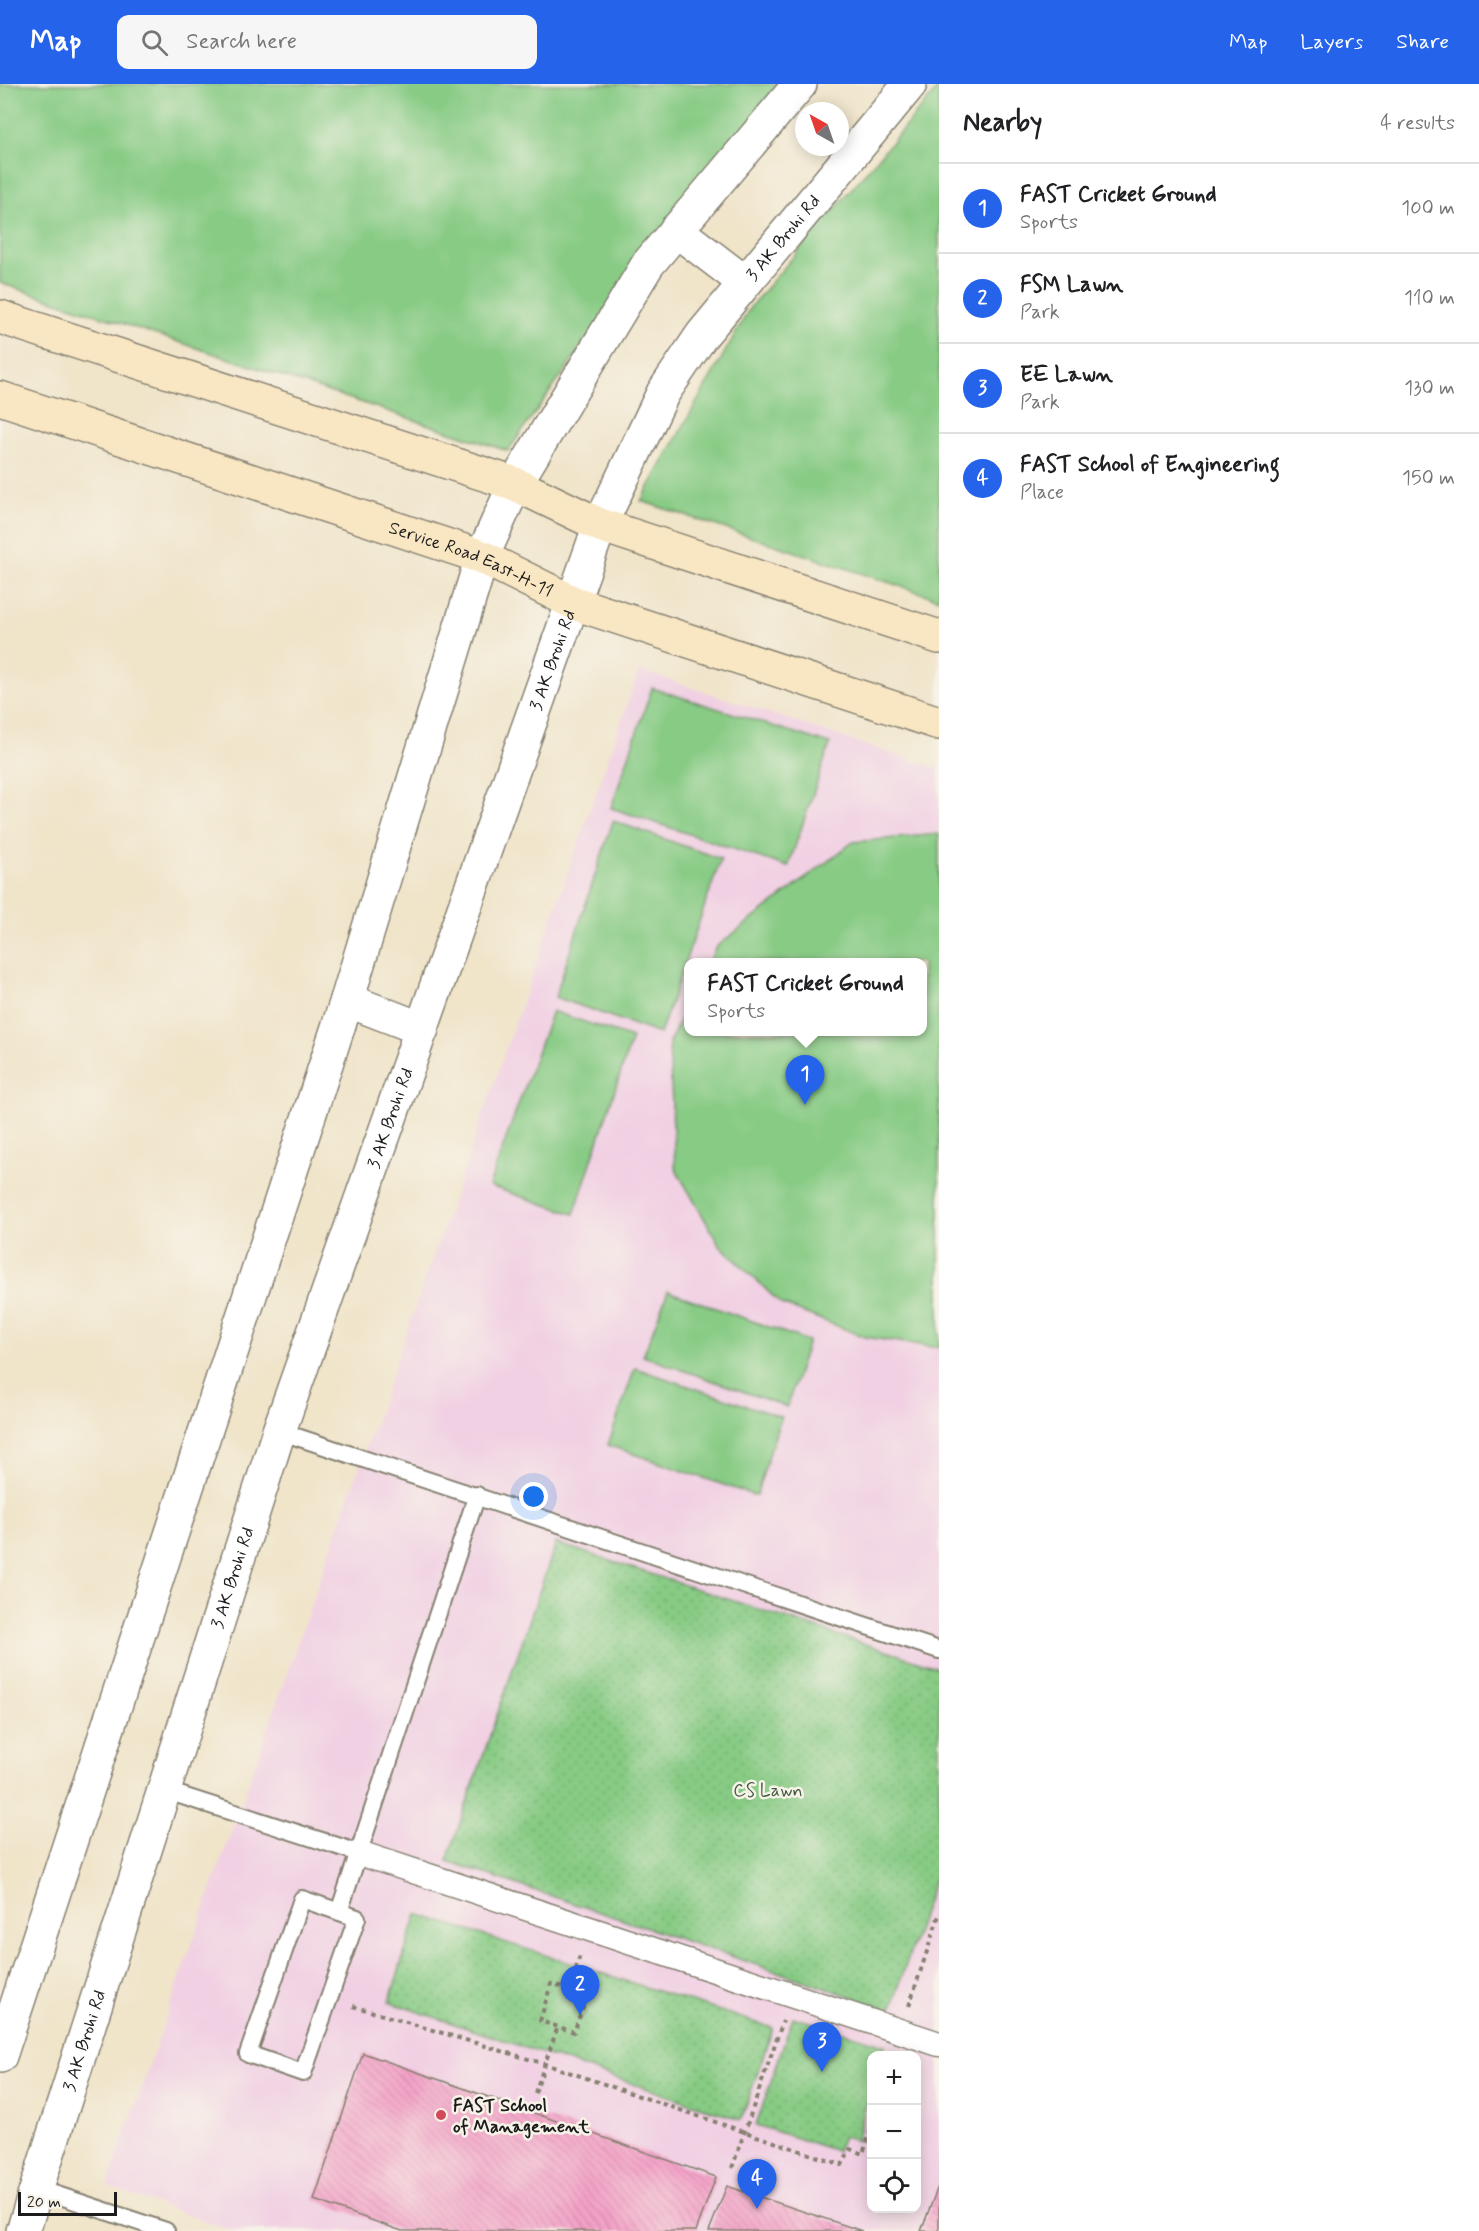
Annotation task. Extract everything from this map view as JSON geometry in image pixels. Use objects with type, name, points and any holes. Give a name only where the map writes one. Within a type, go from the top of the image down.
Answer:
[{"type":"main road","points":[[0,316],[515,483],[600,525],[939,637]]},
{"type":"main road","name":"Service Road East-H-11","points":[[0,398],[482,557],[574,603],[939,723]]},
{"type":"street","points":[[0,2056],[348,1000],[482,557],[515,483],[648,264],[800,84]]},
{"type":"street","name":"3 AK Brohi Rd","points":[[23,2231],[279,1431],[600,525],[663,393],[702,334],[910,84]]},
{"type":"street","points":[[676,230],[744,282]]},
{"type":"street","points":[[348,1000],[422,1029]]},
{"type":"street","points":[[359,1853],[939,2044]]},
{"type":"lane","points":[[279,1431],[939,1650]]},
{"type":"lane","points":[[339,1912],[477,1495]]},
{"type":"lane","points":[[164,1790],[359,1853]]},
{"type":"lane","points":[[302,1899],[357,1918],[329,1998],[303,2073],[248,2054],[302,1899]]},
{"type":"lane","points":[[36,2188],[166,2231]]},
{"type":"path","points":[[900,2032],[939,1916]]},
{"type":"path","points":[[570,1989],[588,1929]]},
{"type":"path","points":[[551,1984],[570,1989],[587,1996],[574,2032],[540,2021],[551,1984]]},
{"type":"path","points":[[732,2168],[792,1996]]},
{"type":"path","points":[[329,1998],[545,2064],[744,2133],[842,2164],[849,2149],[863,2154],[867,2142]]},
{"type":"path","points":[[535,2093],[558,2026]]},
{"type":"shaded area","points":[[639,670],[939,769],[939,2231],[233,2231],[107,2186]]},
{"type":"green space","points":[[0,84],[780,84],[686,200],[508,451],[0,283]]},
{"type":"green space","points":[[939,87],[939,599],[641,501],[751,306]]},
{"type":"green space","points":[[652,688],[830,744],[788,867],[611,808]]},
{"type":"green space","points":[[613,821],[721,859],[686,958],[684,958],[684,965],[660,1034],[555,997]]},
{"type":"green space","points":[[939,834],[939,1348],[865,1337],[781,1304],[719,1244],[675,1168],[669,1043],[684,1012],[684,1036],[927,1036],[927,958],[711,958],[716,947],[853,842]]},
{"type":"green space","points":[[552,1011],[632,1038],[574,1214],[489,1186]]},
{"type":"green space","points":[[668,1291],[808,1341],[787,1407],[643,1356]]},
{"type":"green space","points":[[635,1368],[781,1417],[756,1496],[608,1445]]},
{"type":"green space","name":"CS Lawn","points":[[556,1543],[939,1668],[939,1865],[891,2010],[447,1861]]},
{"type":"green space","points":[[417,1914],[773,2028],[741,2120],[389,2002]]},
{"type":"green space","points":[[793,2017],[885,2045],[883,2051],[867,2051],[867,2103],[856,2141],[843,2136],[837,2151],[756,2125]]},
{"type":"building","name":"FAST School of Management","points":[[363,2053],[716,2177],[696,2231],[402,2231],[314,2200]]},
{"type":"building","points":[[939,2184],[939,2231],[921,2231]]},
{"type":"building","points":[[727,2186],[862,2231],[709,2231]]},
{"type":"place","name":"FAST Cricket Ground","points":[[805,1105]]},
{"type":"place","name":"FSM Lawn","points":[[580,2015]]},
{"type":"place","name":"EE Lawn","points":[[822,2072]]},
{"type":"place","name":"FAST School of Management","points":[[441,2115]]},
{"type":"place","name":"FAST School of Engineering","points":[[757,2209]]}]
